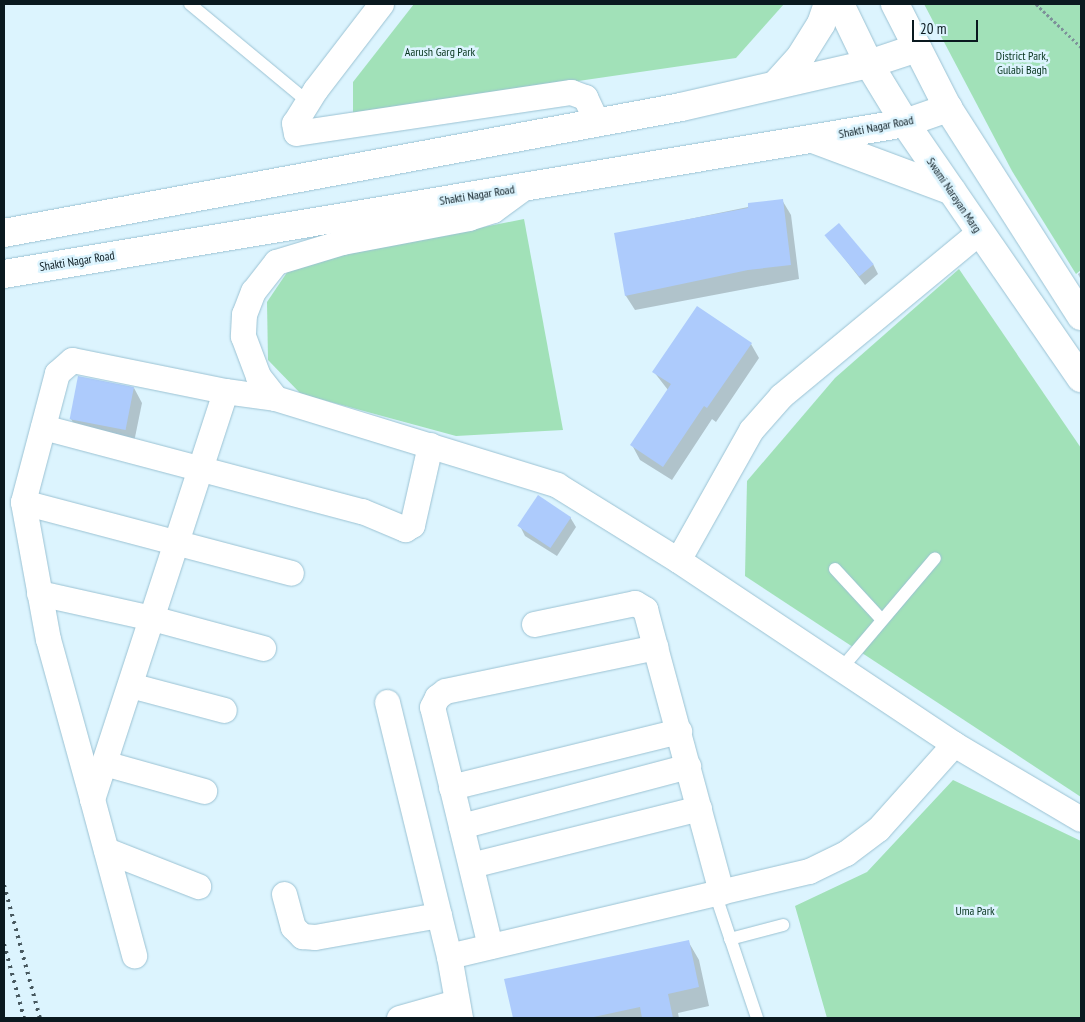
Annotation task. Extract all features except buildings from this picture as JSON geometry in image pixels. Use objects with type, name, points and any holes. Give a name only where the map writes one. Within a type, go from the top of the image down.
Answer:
[{"type":"street","points":[[381,4],[294,123],[296,133],[571,92],[585,97],[597,123]]},
{"type":"street","points":[[776,84],[801,56],[821,24],[828,4]]},
{"type":"street","name":"Swami Narayan Marg","points":[[840,4],[869,64],[905,124],[1081,378]]},
{"type":"street","points":[[895,4],[948,108],[1081,316]]},
{"type":"street","points":[[4,233],[681,107],[869,64],[917,48]]},
{"type":"street","name":"Shakti Nagar Road","points":[[4,274],[905,124],[948,108]]},
{"type":"street","points":[[812,139],[952,191]]},
{"type":"street","points":[[274,398],[258,376],[243,336],[244,314],[253,291],[276,262],[342,242],[469,218],[493,210],[526,186]]},
{"type":"street","points":[[678,560],[751,430],[781,396],[979,232]]},
{"type":"street","points":[[134,955],[48,639],[22,502],[57,373],[72,360],[226,391],[274,398],[557,485],[678,560],[954,744],[1081,818]]},
{"type":"street","points":[[92,799],[226,391]]},
{"type":"street","points":[[42,427],[362,511],[405,529],[412,525],[430,445]]},
{"type":"street","points":[[22,502],[291,573]]},
{"type":"street","points":[[39,593],[152,618],[263,648]]},
{"type":"street","points":[[534,624],[635,603],[645,609],[699,808],[718,892]]},
{"type":"street","points":[[490,946],[432,707],[437,697],[445,691],[655,647]]},
{"type":"street","points":[[130,685],[224,710]]},
{"type":"street","points":[[387,702],[449,956],[458,1010],[399,1018]]},
{"type":"street","points":[[452,787],[679,731]]},
{"type":"street","points":[[449,956],[809,871],[846,853],[878,829],[954,744]]},
{"type":"street","points":[[104,763],[204,791]]},
{"type":"street","points":[[461,826],[688,766]]},
{"type":"street","points":[[471,865],[699,808]]},
{"type":"street","points":[[106,850],[198,886]]},
{"type":"street","points":[[284,894],[293,927],[302,936],[315,937],[439,914]]},
{"type":"lane","points":[[190,4],[308,102]]},
{"type":"lane","points":[[841,669],[935,558]]},
{"type":"lane","points":[[835,569],[882,620]]},
{"type":"lane","points":[[718,892],[730,939],[757,1018]]},
{"type":"lane","points":[[730,939],[783,925]]},
{"type":"path","points":[[1036,4],[1081,47]]},
{"type":"green space","name":"Aarush Garg Park","points":[[414,4],[784,4],[736,58],[353,114],[353,82]]},
{"type":"green space","name":"District Park, Gulabi Bagh","points":[[924,4],[1081,4],[1081,270],[1076,274],[1012,171]]},
{"type":"green space","points":[[524,219],[563,430],[456,436],[301,394],[268,360],[267,302],[292,265]]},
{"type":"green space","points":[[959,269],[1081,448],[1081,797],[745,576],[747,481],[835,378]]},
{"type":"green space","name":"Uma Park","points":[[953,780],[1081,841],[1081,1018],[827,1018],[795,906],[867,872]]},
{"type":"railway","points":[[4,885],[40,1018]]},
{"type":"railway","points":[[4,944],[24,1018]]}]
